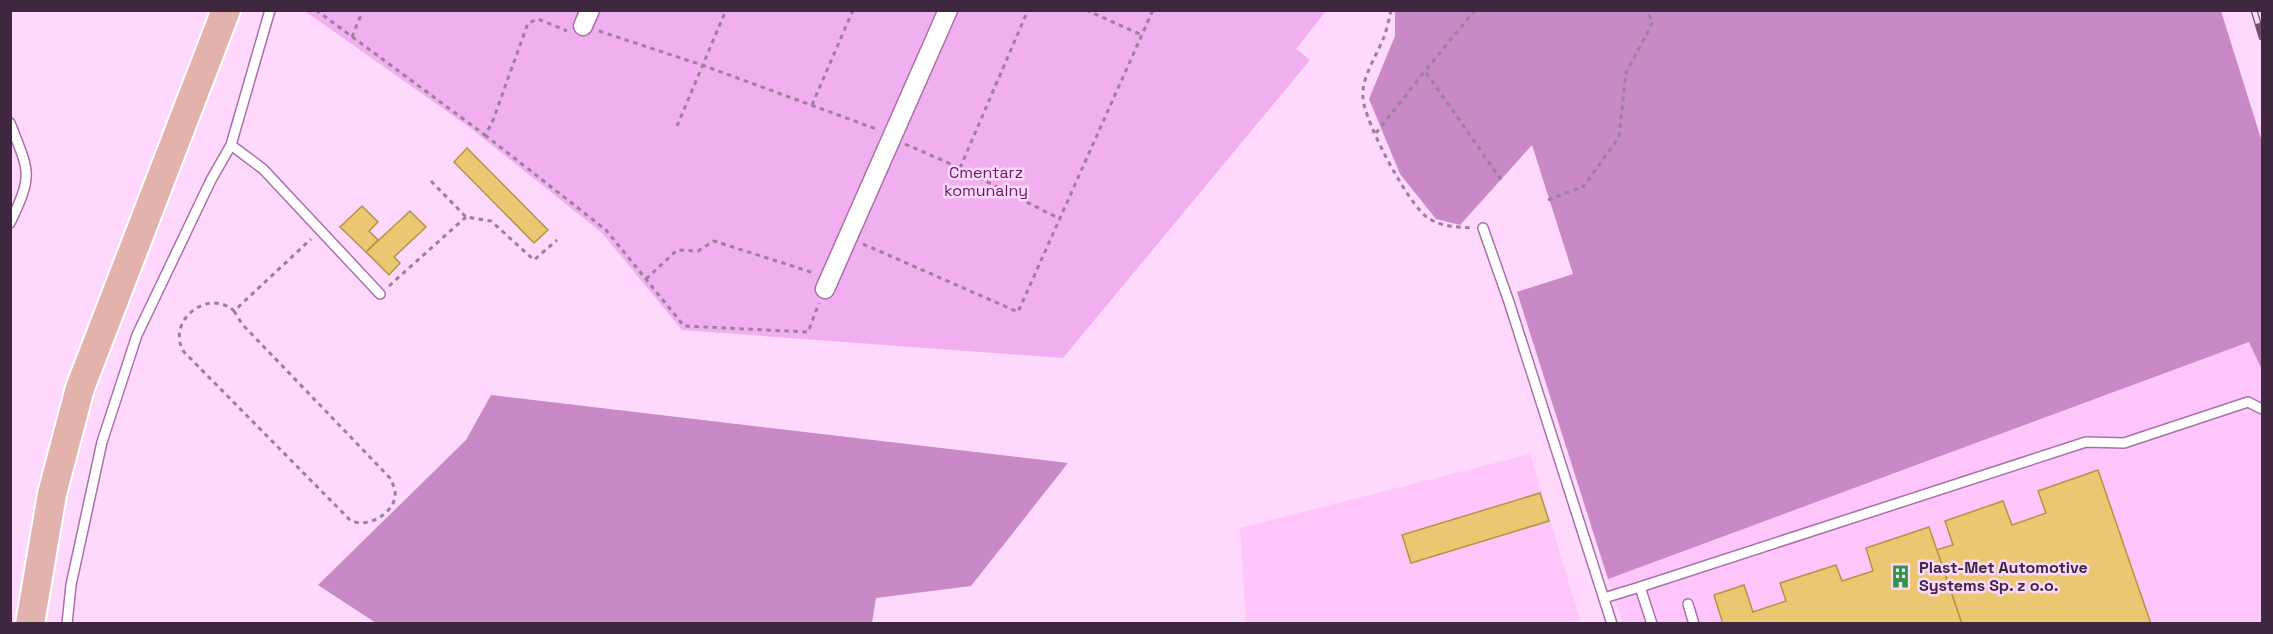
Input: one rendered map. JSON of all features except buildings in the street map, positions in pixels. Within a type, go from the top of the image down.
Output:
[{"type":"main road","points":[[30,624],[52,494],[80,388],[226,10]]},
{"type":"street","points":[[827,284],[948,10]]},
{"type":"lane","points":[[67,624],[71,585],[102,442],[137,335],[211,180],[231,145],[270,10]]},
{"type":"lane","points":[[10,123],[26,161],[28,178],[22,198],[10,223]]},
{"type":"lane","points":[[231,145],[263,170],[380,294]]},
{"type":"lane","points":[[1484,228],[1612,624]]},
{"type":"lane","points":[[1604,598],[2086,442],[2124,443],[2247,402],[2262,409]]},
{"type":"lane","points":[[1640,587],[1652,624]]},
{"type":"lane","points":[[1688,604],[1694,624]]},
{"type":"path","points":[[316,10],[485,135],[606,230],[684,326],[807,332],[827,284],[714,241],[698,252],[677,250],[646,279]]},
{"type":"path","points":[[352,37],[363,10]]},
{"type":"path","points":[[677,126],[726,10]]},
{"type":"path","points":[[812,105],[853,10]]},
{"type":"path","points":[[960,168],[1028,10]]},
{"type":"path","points":[[1086,10],[1142,36]]},
{"type":"path","points":[[848,237],[1018,312],[1153,10]]},
{"type":"path","points":[[1391,10],[1385,34],[1364,86],[1362,99],[1376,133],[1402,186],[1426,217],[1443,225],[1484,228]]},
{"type":"path","points":[[1376,133],[1475,10]]},
{"type":"path","points":[[1548,200],[1584,186],[1619,137],[1626,73],[1653,22],[1646,10]]},
{"type":"path","points":[[485,135],[492,123],[528,23],[538,19],[572,33],[576,24],[587,18],[702,64],[886,132],[892,138],[960,168],[1060,219]]},
{"type":"path","points":[[1425,72],[1502,181]]},
{"type":"path","points":[[431,181],[466,217],[491,221],[534,260],[557,240]]},
{"type":"path","points":[[380,294],[466,217]]},
{"type":"path","points":[[234,310],[319,231]]},
{"type":"path","points":[[216,302],[227,304],[234,310],[242,324],[391,479],[395,490],[391,507],[375,520],[365,524],[356,524],[350,520],[184,352],[178,342],[178,333],[182,323],[193,310],[216,302]]},
{"type":"shaded area","points":[[1395,11],[2221,11],[2262,142],[2262,370],[2249,342],[1608,579],[1517,292],[1573,274],[1532,145],[1460,225],[1436,219],[1400,174],[1369,99],[1395,36]]},
{"type":"shaded area","points":[[2249,342],[2262,370],[2262,623],[1623,623],[1608,579]]},
{"type":"shaded area","points":[[491,395],[1068,463],[971,586],[876,598],[872,623],[376,623],[318,585],[466,440]]},
{"type":"shaded area","points":[[1530,454],[1581,623],[1246,623],[1240,528]]},
{"type":"green space","name":"Cmentarz komunalny","points":[[305,11],[1326,11],[1296,49],[1310,60],[1063,358],[682,330],[602,233],[469,127]]},
{"type":"railway","points":[[2254,10],[2262,37]]},
{"type":"place","name":"Plast-Met Automotive Systems Sp. z o.o.","points":[[1901,576]]}]
